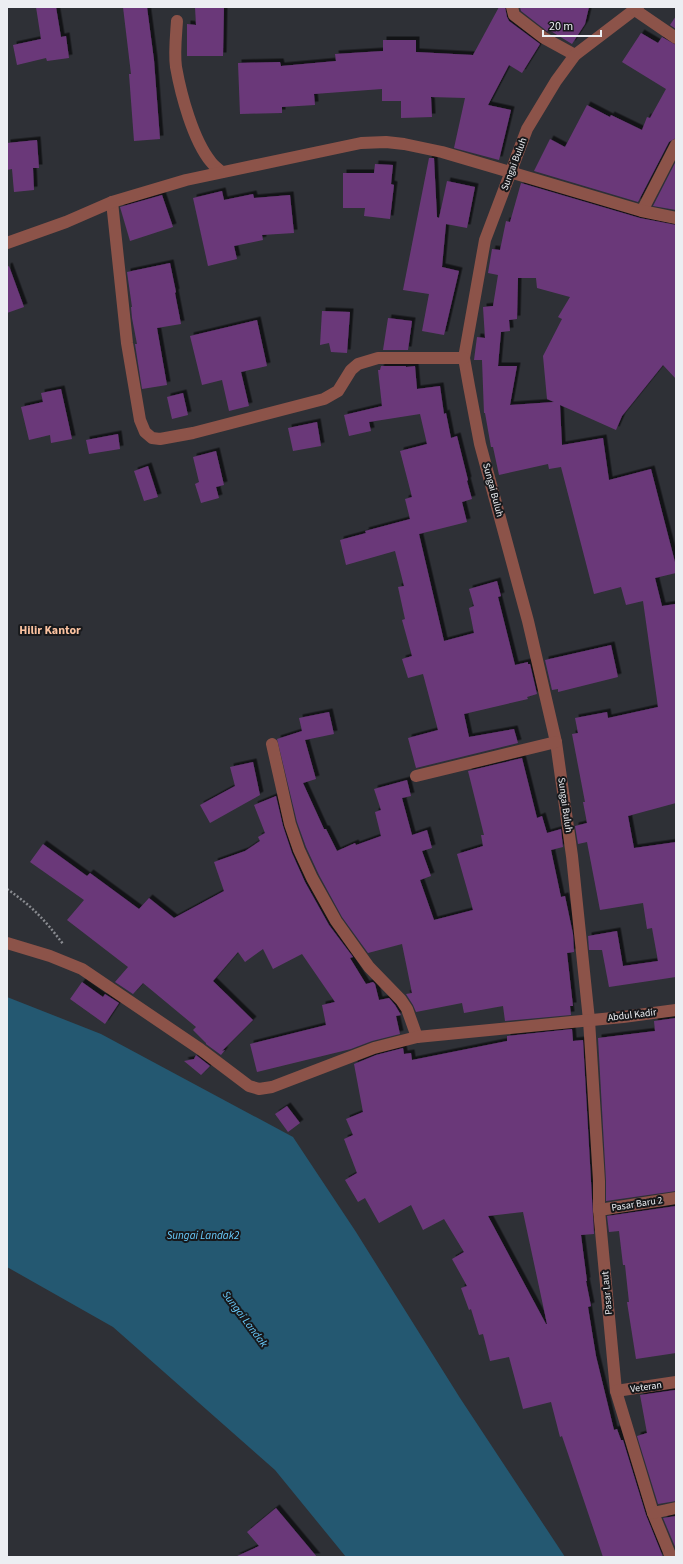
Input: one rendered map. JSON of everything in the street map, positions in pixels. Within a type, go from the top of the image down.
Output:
[{"type":"street","points":[[512,7],[514,15],[544,38],[575,55]]},
{"type":"street","points":[[636,8],[676,38]]},
{"type":"street","name":"Sungai Buluh","points":[[589,1020],[572,856],[556,742],[528,621],[480,444],[464,358],[486,240],[527,129],[556,81],[575,55],[636,8]]},
{"type":"street","points":[[177,21],[176,67],[186,106],[194,132],[203,150],[212,163],[222,172]]},
{"type":"street","points":[[7,243],[66,222],[112,202],[186,180],[362,143],[386,142],[442,152],[642,211],[676,218]]},
{"type":"street","points":[[642,211],[676,145]]},
{"type":"street","points":[[112,202],[127,343],[140,420],[145,432],[152,438],[160,439],[193,432],[324,399],[338,391],[351,370],[358,364],[366,361],[378,358],[464,358]]},
{"type":"street","points":[[416,776],[556,742]]},
{"type":"street","points":[[272,744],[290,824],[299,850],[312,878],[336,921],[365,961],[401,1000],[407,1009],[417,1037]]},
{"type":"street","name":"Abdul Kadir","points":[[7,943],[50,956],[82,969],[200,1049],[249,1086],[259,1089],[272,1087],[374,1048],[417,1037],[676,1010]]},
{"type":"street","name":"Pasar Laut","points":[[589,1020],[599,1181],[599,1210],[616,1391],[653,1513],[671,1557]]},
{"type":"street","name":"Pasar Baru 2","points":[[599,1210],[676,1198]]},
{"type":"street","name":"Veteran","points":[[616,1391],[676,1382]]},
{"type":"street","points":[[653,1513],[676,1508]]},
{"type":"path","points":[[7,889],[23,900],[46,921],[64,945]]},
{"type":"water","name":"Sungai Landak2","points":[[7,997],[101,1034],[293,1137],[356,1232],[460,1398],[565,1557],[346,1557],[275,1470],[113,1327],[7,1267]]},
{"type":"building","points":[[36,7],[56,7],[61,37],[66,36],[69,58],[47,61],[46,58],[17,65],[13,45],[41,39]]},
{"type":"building","points":[[123,7],[147,7],[154,60],[160,139],[134,141],[129,74],[131,74]]},
{"type":"building","points":[[195,7],[224,7],[223,56],[187,56],[187,24],[196,25]]},
{"type":"building","points":[[499,7],[505,7],[509,21],[540,44],[522,73],[509,65],[488,105],[511,110],[499,160],[454,148],[465,98],[431,97],[432,117],[401,118],[401,101],[382,101],[382,89],[314,94],[315,105],[282,107],[282,113],[240,114],[238,63],[280,62],[281,66],[336,61],[335,54],[383,51],[383,40],[416,40],[416,52],[473,55]]},
{"type":"building","points":[[520,7],[589,7],[585,24],[572,44],[549,30],[548,32],[521,11]]},
{"type":"building","points":[[676,16],[676,29],[670,25]]},
{"type":"building","points":[[641,33],[658,43],[662,37],[676,45],[676,138],[669,142],[638,202],[534,171],[550,139],[565,147],[587,105],[610,117],[611,115],[642,130],[647,117],[650,118],[666,89],[622,62]]},
{"type":"building","points":[[37,140],[39,168],[33,168],[34,190],[14,192],[12,169],[7,170],[7,143]]},
{"type":"building","points":[[429,158],[434,158],[437,217],[439,218],[447,181],[475,187],[467,228],[446,224],[442,267],[459,271],[444,335],[422,331],[429,294],[403,290]]},
{"type":"building","points":[[676,161],[676,210],[653,206]]},
{"type":"building","points":[[375,164],[393,165],[391,184],[394,185],[390,219],[364,216],[365,208],[343,208],[343,173],[374,173]]},
{"type":"building","points":[[521,183],[640,218],[676,225],[676,379],[663,365],[622,416],[616,430],[560,405],[562,445],[603,438],[609,480],[651,469],[676,566],[676,573],[655,578],[662,606],[675,604],[676,612],[676,803],[628,816],[634,848],[676,842],[676,977],[609,987],[602,950],[589,950],[588,936],[617,931],[623,966],[658,961],[652,928],[647,929],[643,903],[600,910],[587,842],[578,844],[575,826],[587,823],[583,802],[585,802],[572,734],[578,733],[575,718],[607,712],[608,718],[658,707],[643,601],[626,605],[621,587],[594,594],[561,467],[549,469],[548,464],[499,475],[484,413],[482,360],[474,360],[477,337],[485,338],[483,307],[493,306],[498,275],[488,273],[492,249],[500,250],[506,221],[510,222]],"holes":[[[518,278],[536,278],[537,288],[570,297],[558,317],[562,319],[543,356],[547,399],[554,402],[510,405],[517,366],[498,366],[501,332],[510,331],[509,320],[517,319]]]},
{"type":"building","points":[[222,191],[224,200],[253,194],[254,198],[290,195],[294,233],[262,235],[263,240],[234,246],[237,259],[208,266],[193,198]]},
{"type":"building","points":[[162,195],[173,227],[130,241],[120,207]]},
{"type":"building","points":[[170,263],[181,324],[157,328],[167,385],[142,389],[135,344],[137,344],[132,318],[127,272]]},
{"type":"building","points":[[9,266],[24,307],[7,313],[7,267]]},
{"type":"building","points":[[322,311],[350,312],[347,353],[331,352],[329,343],[320,345]]},
{"type":"building","points":[[388,318],[412,321],[408,350],[383,350]]},
{"type":"building","points":[[257,320],[267,366],[241,372],[249,406],[229,411],[222,380],[202,385],[190,336]]},
{"type":"building","points":[[381,366],[415,366],[417,389],[440,386],[444,414],[446,413],[451,438],[457,436],[468,480],[472,499],[462,502],[467,522],[419,534],[444,641],[474,633],[469,608],[474,606],[469,589],[497,581],[501,596],[498,597],[515,665],[528,662],[528,664],[530,664],[537,694],[527,697],[528,699],[464,714],[469,737],[514,729],[518,743],[416,768],[408,738],[438,730],[423,674],[408,678],[402,659],[412,656],[402,620],[405,619],[398,587],[404,586],[395,551],[346,565],[340,540],[366,533],[365,531],[410,519],[405,499],[412,497],[400,451],[427,444],[420,414],[369,422],[371,431],[349,436],[344,415],[382,406],[378,370],[380,370]]},
{"type":"building","points":[[61,389],[72,439],[51,443],[50,435],[29,440],[21,407],[43,402],[41,393]]},
{"type":"building","points":[[183,393],[188,415],[172,419],[167,397]]},
{"type":"building","points":[[317,422],[321,446],[293,451],[288,428]]},
{"type":"building","points":[[118,434],[120,449],[89,454],[86,440]]},
{"type":"building","points":[[216,451],[224,485],[216,487],[219,498],[201,503],[195,484],[199,482],[193,457]]},
{"type":"building","points":[[148,466],[158,497],[144,501],[134,471]]},
{"type":"building","points":[[611,645],[618,677],[558,692],[558,689],[552,690],[545,660]]},
{"type":"building","points":[[329,712],[334,734],[305,740],[316,779],[303,783],[324,829],[326,829],[337,851],[355,843],[356,845],[381,836],[375,812],[381,810],[374,789],[407,780],[411,796],[402,798],[412,835],[427,830],[432,848],[422,851],[431,876],[420,880],[434,920],[473,910],[457,854],[483,846],[481,835],[484,835],[468,771],[522,758],[537,818],[542,816],[547,833],[561,829],[563,847],[551,850],[561,897],[565,896],[573,934],[574,952],[567,953],[573,1006],[570,1006],[571,1015],[505,1021],[503,1006],[464,1013],[462,1003],[416,1012],[406,994],[412,993],[402,944],[368,953],[342,917],[319,875],[306,847],[297,822],[277,739],[302,731],[299,718]]},
{"type":"building","points":[[253,762],[260,795],[210,823],[200,805],[235,786],[230,767]]},
{"type":"building","points":[[276,796],[283,826],[292,853],[305,882],[329,925],[353,957],[350,958],[366,984],[373,982],[375,984],[379,1000],[389,998],[395,1005],[401,1015],[396,1016],[400,1034],[372,1041],[351,1049],[257,1072],[250,1044],[326,1025],[322,1005],[335,1002],[302,954],[273,969],[263,949],[245,962],[238,952],[213,981],[253,1020],[222,1051],[225,1050],[221,1055],[206,1044],[193,1030],[196,1027],[143,983],[133,994],[115,982],[128,967],[67,920],[84,900],[30,862],[43,844],[87,876],[90,873],[139,909],[149,898],[174,918],[224,891],[214,862],[245,851],[260,841],[258,837],[265,833],[254,805]]},
{"type":"building","points":[[82,982],[103,997],[105,994],[119,1003],[105,1024],[70,999]]},
{"type":"building","points":[[676,1018],[676,1191],[606,1201],[598,1038],[655,1031],[654,1021]]},
{"type":"building","points":[[572,1029],[573,1041],[583,1040],[594,1234],[581,1235],[586,1281],[591,1306],[588,1307],[596,1356],[614,1430],[617,1429],[621,1440],[623,1440],[646,1515],[663,1557],[603,1557],[562,1436],[560,1437],[551,1402],[523,1409],[509,1357],[490,1361],[483,1334],[479,1335],[471,1309],[469,1310],[461,1288],[467,1286],[452,1259],[464,1252],[444,1219],[423,1230],[411,1205],[379,1223],[365,1198],[358,1202],[345,1180],[357,1173],[344,1139],[353,1135],[346,1119],[363,1112],[354,1064],[376,1055],[403,1048],[404,1054],[411,1053],[412,1060],[507,1041],[507,1036]],"holes":[[[523,1212],[546,1324],[488,1216]]]},
{"type":"building","points":[[196,1055],[210,1066],[201,1075],[184,1061],[194,1059]]},
{"type":"building","points":[[287,1106],[300,1123],[288,1132],[275,1114]]},
{"type":"building","points":[[676,1206],[676,1353],[636,1359],[627,1302],[629,1302],[625,1265],[623,1265],[619,1231],[609,1232],[607,1216]]},
{"type":"building","points":[[675,1390],[676,1501],[658,1504],[637,1436],[647,1433],[640,1395]]},
{"type":"building","points":[[276,1508],[317,1557],[235,1557],[259,1546],[247,1532]]},
{"type":"building","points":[[676,1516],[676,1549],[663,1518]]},
{"type":"district","name":"Hilir Kantor","points":[[50,630]]},
{"type":"water label","name":"Sungai Landak","points":[[245,1319]]}]
